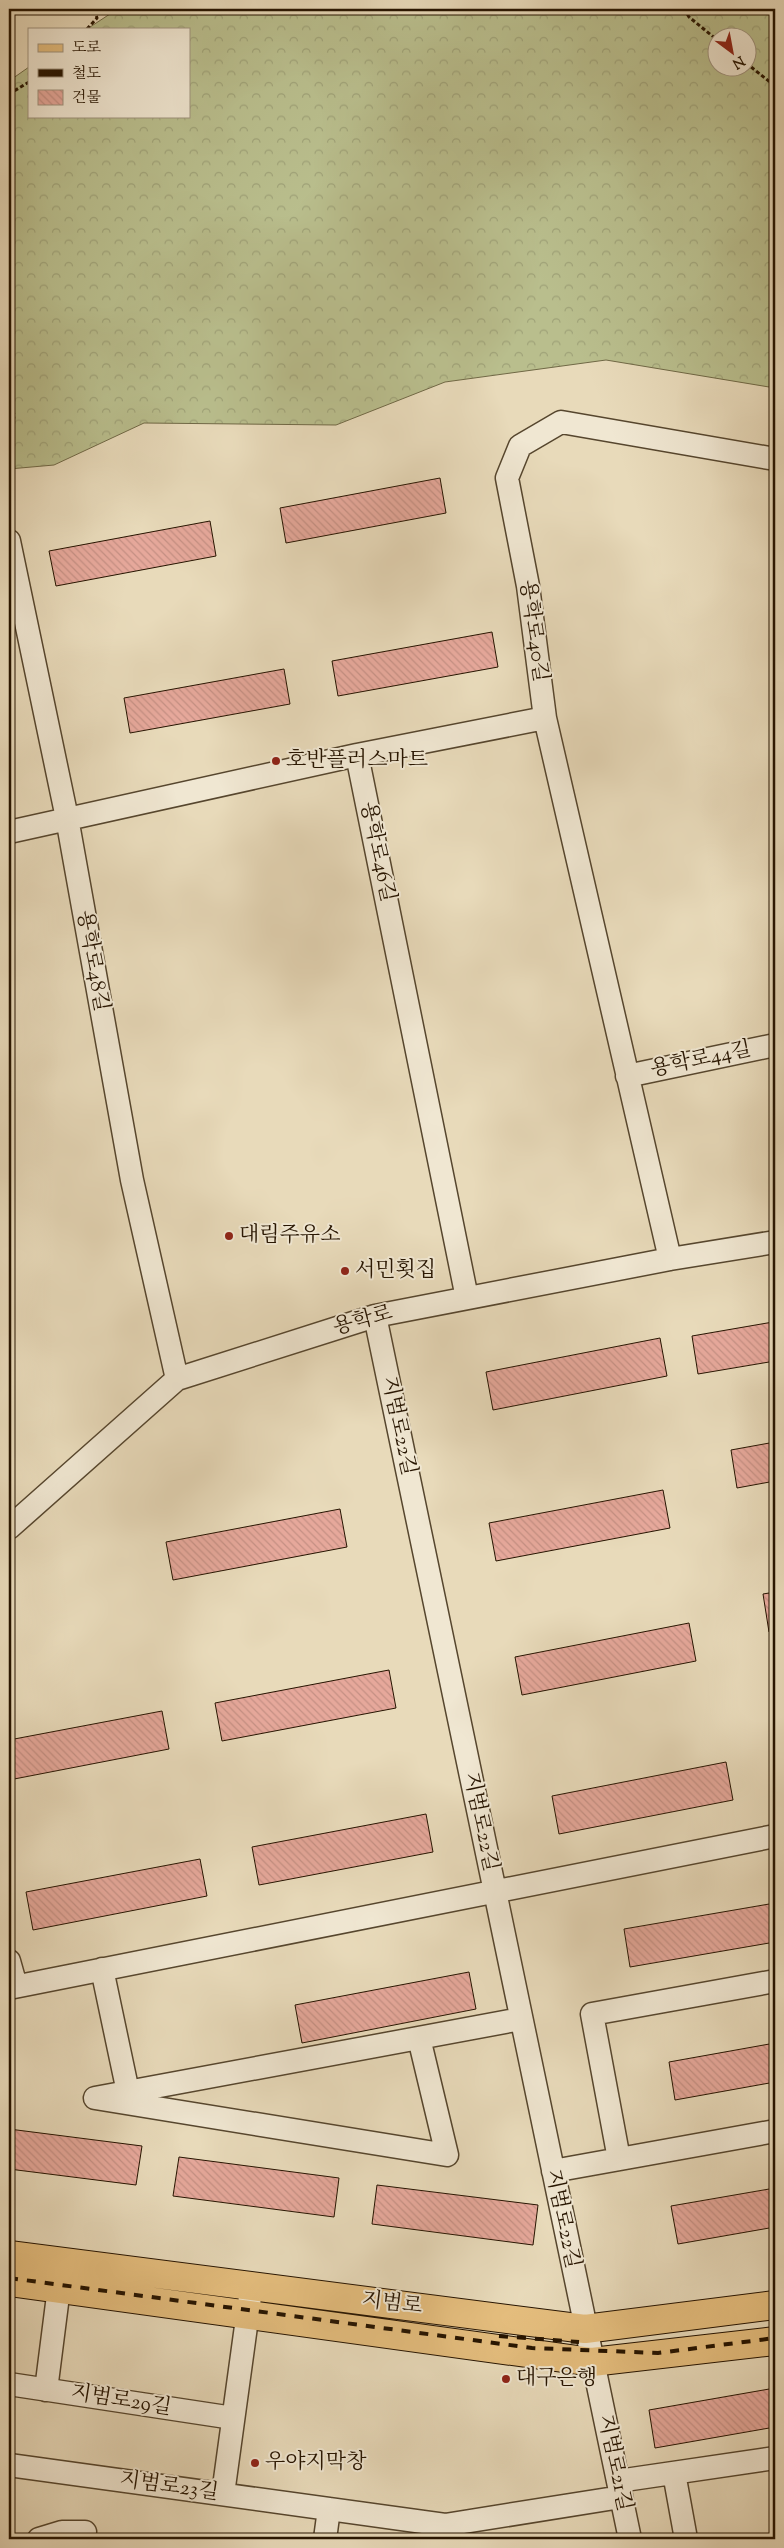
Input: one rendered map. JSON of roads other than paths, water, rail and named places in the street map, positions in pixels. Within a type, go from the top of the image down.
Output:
[{"type":"main road","name":"지범로","points":[[9,2255],[61,2275],[252,2286],[585,2329],[775,2305]]},
{"type":"main road","points":[[9,2282],[61,2275],[247,2316],[592,2362],[775,2341]]},
{"type":"street","name":"용학로40길","points":[[670,1259],[545,718],[528,586],[507,478],[520,446],[561,422],[775,459]]},
{"type":"street","name":"용학로48길","points":[[9,541],[67,818],[132,1180],[177,1380]]},
{"type":"street","points":[[9,832],[357,755],[545,718]]},
{"type":"street","name":"용학로46길","points":[[357,755],[467,1298]]},
{"type":"street","name":"용학로44길","points":[[627,1076],[775,1045]]},
{"type":"street","name":"용학로","points":[[9,1528],[177,1380],[375,1316],[670,1259],[775,1242]]},
{"type":"street","name":"지범로22길","points":[[375,1316],[585,2329]]},
{"type":"street","points":[[9,1960],[12,1987],[495,1893],[775,1836]]},
{"type":"street","points":[[102,1969],[128,2092]]},
{"type":"street","points":[[620,2159],[592,2014],[775,1981]]},
{"type":"street","points":[[419,2038],[447,2155],[95,2098],[521,2019]]},
{"type":"street","points":[[553,2172],[775,2131]]},
{"type":"street","points":[[46,2390],[61,2275]]},
{"type":"street","points":[[223,2494],[252,2286]]},
{"type":"street","name":"지범로21길","points":[[585,2329],[630,2539]]},
{"type":"street","name":"지범로29길","points":[[9,2384],[233,2418]]},
{"type":"street","name":"지범로23길","points":[[9,2465],[329,2509],[444,2532],[620,2489],[674,2473],[775,2458]]},
{"type":"street","points":[[674,2473],[686,2539]]},
{"type":"street","points":[[325,2539],[329,2509]]},
{"type":"street","points":[[39,2539],[62,2532],[85,2532]]},
{"type":"railway","points":[[9,2278],[532,2348],[658,2353],[775,2338]]},
{"type":"railway","points":[[499,2336],[579,2342]]},
{"type":"place","name":"호반플러스마트","points":[[276,761]]},
{"type":"place","name":"대림주유소","points":[[229,1236]]},
{"type":"place","name":"서민횟집","points":[[345,1271]]},
{"type":"place","name":"대구은행","points":[[506,2379]]},
{"type":"place","name":"우야지막창","points":[[255,2463]]}]
